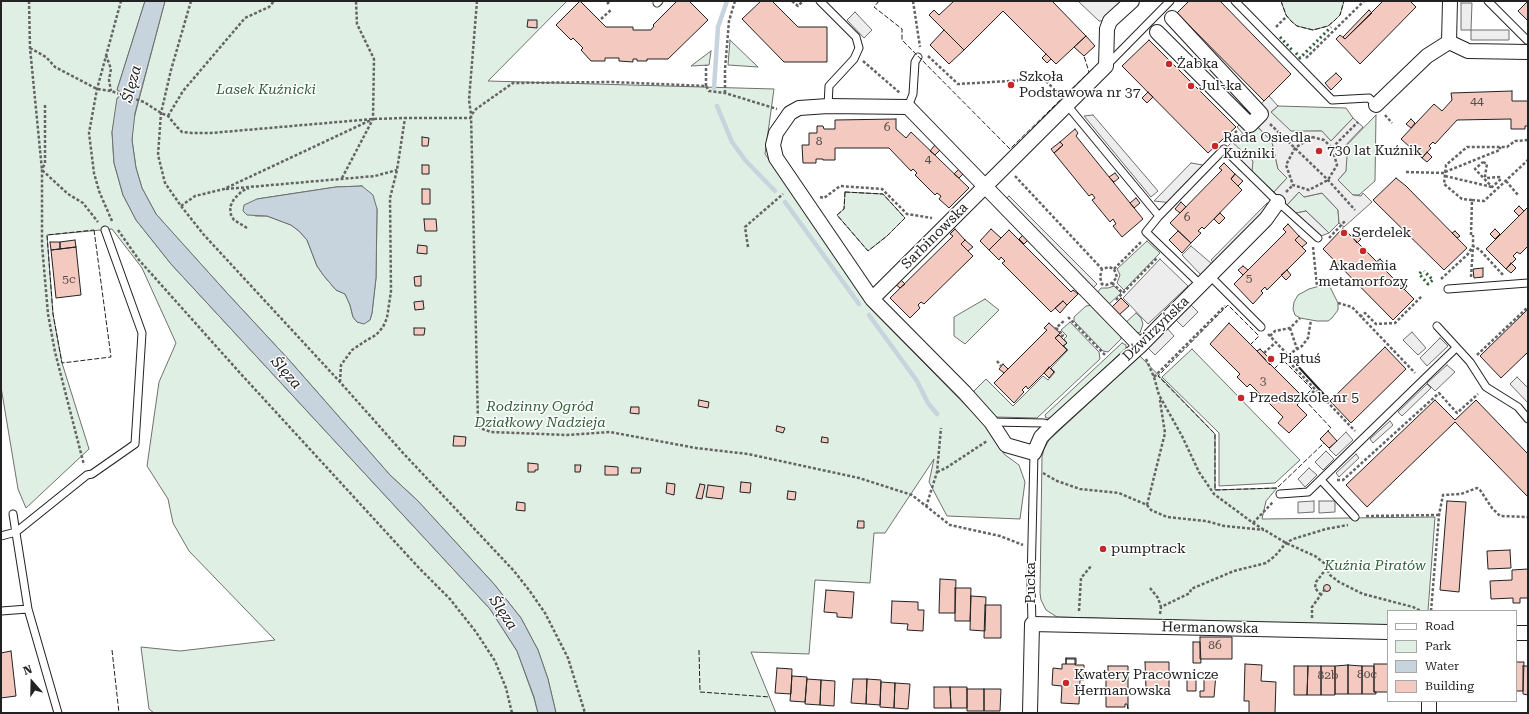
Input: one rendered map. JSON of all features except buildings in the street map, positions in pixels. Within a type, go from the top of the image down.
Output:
[{"type":"street","points":[[1106,66],[1107,29],[1110,21],[1132,1]]},
{"type":"street","points":[[1449,42],[1450,1]]},
{"type":"street","points":[[1175,22],[1261,114],[1250,125],[1161,35],[1175,22]]},
{"type":"street","points":[[1449,42],[1468,51],[1527,46]]},
{"type":"street","points":[[1376,105],[1427,56],[1449,42]]},
{"type":"street","name":"Sarbinowska","points":[[872,299],[1005,166],[1065,101],[1106,66]]},
{"type":"street","points":[[1034,454],[1006,445],[994,428],[965,394],[872,299],[776,158],[773,145],[776,133],[790,113],[799,108],[909,104],[985,186],[1140,346]]},
{"type":"street","name":"Dźwirzyńska","points":[[1034,454],[1041,437],[1140,346],[1266,219],[1278,202]]},
{"type":"street","name":"Hermanowska","points":[[1032,624],[1387,632]]},
{"type":"street","name":"Pucka","points":[[1030,713],[1032,624]]},
{"type":"street","points":[[1517,633],[1528,633]]},
{"type":"street","points":[[1429,702],[1429,713]]},
{"type":"lane","points":[[820,1],[856,37],[859,48],[857,55],[829,86],[828,106]]},
{"type":"lane","points":[[1106,66],[1170,1]]},
{"type":"lane","points":[[1235,1],[1332,100],[1369,98],[1376,105]]},
{"type":"lane","points":[[1488,1],[1494,6],[1527,46]]},
{"type":"lane","points":[[1494,6],[1500,1]]},
{"type":"lane","points":[[909,104],[913,94],[915,62],[918,57]]},
{"type":"lane","points":[[1065,101],[1159,216]]},
{"type":"lane","points":[[1261,327],[1206,280],[1165,250],[1146,232],[1159,216],[1224,150],[1318,238]]},
{"type":"lane","points":[[1,536],[16,532],[87,475],[92,474],[135,444],[142,333],[105,230]]},
{"type":"lane","points":[[1448,289],[1528,283]]},
{"type":"lane","points":[[1437,326],[1470,362],[1486,387],[1518,407],[1528,419]]},
{"type":"lane","points":[[1280,494],[1308,492],[1323,483],[1362,439],[1456,348]]},
{"type":"lane","points":[[994,428],[1044,423],[1052,426]]},
{"type":"lane","name":"Pucka","points":[[1032,624],[1031,546],[1034,454]]},
{"type":"lane","points":[[1323,483],[1358,518]]},
{"type":"lane","points":[[14,514],[28,609],[58,713]]},
{"type":"lane","points":[[1,611],[28,609]]},
{"type":"path","points":[[29,1],[30,48],[42,170],[42,245],[48,314],[55,352],[87,475]]},
{"type":"path","points":[[113,222],[107,211],[94,173],[90,133],[97,89],[120,1]]},
{"type":"path","points":[[192,1],[171,70],[161,113],[158,155],[165,183],[204,235],[340,382],[404,454],[514,571],[545,613],[568,658],[585,713]]},
{"type":"path","points":[[168,116],[183,91],[245,18],[269,7],[274,1]]},
{"type":"path","points":[[342,178],[373,119],[374,59],[357,24],[356,1]]},
{"type":"path","points":[[477,1],[469,100],[471,116],[478,422],[480,428],[491,432],[567,435],[610,432],[673,445],[748,454],[859,478],[912,495],[950,526],[1000,536],[1020,544],[1031,546]]},
{"type":"path","points":[[607,4],[610,1]]},
{"type":"path","points":[[725,92],[729,21],[735,1]]},
{"type":"path","points":[[792,1],[798,6],[803,1]]},
{"type":"path","points":[[914,1],[918,46],[958,84],[1044,79],[1065,101]]},
{"type":"path","points":[[1299,66],[1364,1]]},
{"type":"path","points":[[601,19],[612,9]]},
{"type":"path","points":[[1268,34],[1287,16]]},
{"type":"path","points":[[1318,46],[1322,50]]},
{"type":"path","points":[[30,48],[46,57],[55,67],[97,89],[111,91],[141,101],[168,116],[182,132],[211,133],[373,119],[471,116]]},
{"type":"path","points":[[918,57],[924,52]]},
{"type":"path","points":[[106,55],[111,69],[108,80],[111,91]]},
{"type":"path","points":[[857,55],[909,104]]},
{"type":"path","points":[[706,65],[706,86],[709,91],[725,92],[790,113]]},
{"type":"path","points":[[471,116],[476,109],[513,83],[612,82],[706,86]]},
{"type":"path","points":[[42,170],[45,163],[45,105]]},
{"type":"path","points":[[1261,114],[1328,180],[1355,210]]},
{"type":"path","points":[[340,382],[341,365],[352,350],[376,335],[383,327],[387,318],[391,291],[390,198],[397,170],[405,118]]},
{"type":"path","points":[[224,189],[373,119]]},
{"type":"path","points":[[1332,148],[1358,122]]},
{"type":"path","points":[[1222,144],[1239,129],[1250,125]]},
{"type":"path","points":[[1312,138],[1324,140],[1332,148],[1337,165],[1328,180],[1309,190],[1293,185],[1286,165],[1296,148],[1312,138]]},
{"type":"path","points":[[1528,140],[1515,141],[1507,147],[1467,147],[1446,165],[1444,184],[1462,199],[1484,201],[1528,160]]},
{"type":"path","points":[[1445,174],[1492,154],[1500,150],[1500,147]]},
{"type":"path","points":[[1483,162],[1487,164],[1486,178],[1499,177],[1500,179],[1492,187],[1475,169],[1483,162]]},
{"type":"path","points":[[1005,166],[1102,269]]},
{"type":"path","points":[[42,170],[68,194],[83,203],[105,230]]},
{"type":"path","points":[[181,206],[195,196],[224,189],[375,176],[397,170]]},
{"type":"path","points":[[1406,172],[1445,174],[1492,187]]},
{"type":"path","points":[[1506,181],[1518,195]]},
{"type":"path","points":[[748,247],[745,228],[795,185]]},
{"type":"path","points":[[804,199],[809,196],[824,198],[840,186],[882,189],[907,214],[942,220],[946,224]]},
{"type":"path","points":[[247,228],[234,220],[231,215],[230,207],[234,199],[242,191],[252,187]]},
{"type":"path","points":[[1471,287],[1473,246],[1472,200]]},
{"type":"path","points":[[1318,238],[1328,238],[1346,220]]},
{"type":"path","points":[[116,228],[139,260],[418,568],[450,599],[476,632],[495,661],[506,688],[512,713]]},
{"type":"path","points":[[1114,269],[1149,235]]},
{"type":"path","points":[[1440,280],[1468,254],[1473,246]]},
{"type":"path","points":[[1473,246],[1480,250],[1505,277],[1506,285]]},
{"type":"path","points":[[1105,311],[1165,250]]},
{"type":"path","points":[[1314,253],[1317,286]]},
{"type":"path","points":[[1102,269],[1108,267],[1114,269]]},
{"type":"path","points":[[1102,269],[1100,277],[1102,284]]},
{"type":"path","points":[[1102,284],[1106,285],[1112,283],[1117,277],[1114,269]]},
{"type":"path","points":[[1112,283],[1123,293]]},
{"type":"path","points":[[1091,296],[1102,284]]},
{"type":"path","points":[[1360,317],[1365,313],[1376,324],[1395,323],[1422,296]]},
{"type":"path","points":[[1154,377],[1228,302]]},
{"type":"path","points":[[1338,303],[1352,307],[1408,366]]},
{"type":"path","points":[[1470,362],[1528,307]]},
{"type":"path","points":[[1068,317],[1106,356]]},
{"type":"path","points":[[1270,336],[1275,331],[1290,328],[1300,318]]},
{"type":"path","points":[[1061,337],[1063,335],[1056,328],[1065,320]]},
{"type":"path","points":[[1288,355],[1297,349],[1308,338],[1311,320]]},
{"type":"path","points":[[1261,327],[1288,355],[1292,365],[1362,439]]},
{"type":"path","points":[[1290,328],[1297,349]]},
{"type":"path","points":[[1264,354],[1276,342]]},
{"type":"path","points":[[1140,346],[1154,377],[1162,400],[1182,436],[1199,472],[1214,494],[1253,523],[1286,543],[1315,556],[1324,563],[1330,575],[1339,582],[1363,594],[1413,607],[1419,610]]},
{"type":"path","points":[[997,361],[1001,366]]},
{"type":"path","points":[[1323,483],[1332,480],[1343,480],[1438,394],[1457,413],[1486,387]]},
{"type":"path","points":[[1305,400],[1315,390]]},
{"type":"path","points":[[1147,505],[1165,433],[1160,402],[1162,400]]},
{"type":"path","points":[[926,507],[937,472],[941,428]]},
{"type":"path","points":[[937,472],[946,468],[994,428]]},
{"type":"path","points":[[1033,472],[1041,472],[1057,482],[1080,490],[1118,493],[1147,505],[1151,510],[1167,517],[1206,521],[1224,526],[1265,530]]},
{"type":"path","points":[[1431,610],[1443,495],[1461,494],[1477,488],[1500,516],[1528,517]]},
{"type":"path","points":[[1253,523],[1280,494]]},
{"type":"path","points":[[1358,518],[1367,516],[1440,515]]},
{"type":"path","points":[[1358,518],[1367,516]]},
{"type":"path","points":[[1161,607],[1190,593],[1191,589],[1218,577],[1234,571],[1266,563],[1275,556],[1286,543],[1303,535],[1351,524]]},
{"type":"path","points":[[1079,625],[1079,584],[1081,578],[1092,565]]},
{"type":"path","points":[[1321,595],[1315,588],[1316,582],[1326,569]]},
{"type":"path","points":[[1150,588],[1158,598],[1161,607],[1160,627]]},
{"type":"path","points":[[1312,630],[1312,607],[1325,590]]},
{"type":"green space","points":[[1,1],[145,1],[117,90],[121,92],[112,132],[114,163],[123,195],[136,220],[171,264],[490,609],[517,651],[538,713],[154,713],[149,709],[141,647],[180,651],[275,640],[189,551],[173,523],[168,499],[147,466],[159,382],[176,343],[142,268],[112,229],[47,235],[53,314],[62,363],[89,449],[26,508],[18,489],[1,387]]},
{"type":"green space","points":[[165,1],[567,1],[488,81],[774,89],[765,154],[870,308],[990,430],[1004,454],[1019,465],[1025,482],[1020,519],[947,516],[929,482],[934,459],[885,533],[874,533],[870,583],[815,580],[809,654],[751,652],[776,713],[556,713],[548,679],[538,650],[521,618],[494,584],[418,501],[390,475],[290,361],[156,214],[142,188],[136,168],[132,140],[133,122]],"holes":[[[362,186],[377,209],[376,278],[372,313],[370,320],[364,323],[357,322],[353,317],[345,294],[336,290],[324,276],[317,266],[307,240],[299,231],[291,225],[267,216],[255,216],[257,199],[336,187]]]},
{"type":"green space","points":[[1281,1],[1344,1],[1340,15],[1334,21],[1328,26],[1313,30],[1297,26],[1291,21],[1286,15]]},
{"type":"green space","points":[[730,40],[758,67],[728,65]]},
{"type":"green space","points":[[711,51],[709,65],[691,66]]},
{"type":"green space","points":[[1278,106],[1346,108],[1353,118],[1331,141],[1321,131],[1291,132],[1271,112]]},
{"type":"green space","points":[[1376,115],[1375,181],[1359,195],[1353,195],[1338,180],[1346,171],[1341,151]]},
{"type":"green space","points":[[1257,126],[1272,142],[1278,169],[1287,178],[1274,192],[1252,172],[1232,142],[1243,133],[1245,136]]},
{"type":"green space","points":[[845,192],[883,194],[905,218],[887,236],[868,251],[837,215],[844,209]]},
{"type":"green space","points":[[1299,192],[1304,197],[1322,193],[1338,210],[1339,223],[1329,233],[1306,211],[1296,213],[1287,205]]},
{"type":"green space","points":[[1147,241],[1160,253],[1124,290],[1117,283],[1120,275],[1117,269]]},
{"type":"green space","points":[[1323,285],[1330,287],[1338,303],[1338,310],[1332,318],[1328,321],[1317,321],[1300,318],[1295,315],[1293,309],[1294,302],[1298,295],[1309,289]]},
{"type":"green space","points":[[1114,286],[1121,293],[1108,305],[1097,293],[1101,288]]},
{"type":"green space","points":[[985,299],[999,310],[965,344],[954,336],[954,317]]},
{"type":"green space","points":[[1093,305],[1121,334],[1121,339],[1108,352],[1103,351],[1074,321],[1074,317],[1086,306]]},
{"type":"green space","points":[[1136,313],[1141,318],[1143,324],[1140,333],[1131,331],[1124,324]]},
{"type":"green space","points":[[1070,322],[1099,352],[1100,359],[1037,418],[995,417],[975,397],[974,391],[986,379],[1013,406],[1043,376],[1048,380],[1055,372],[1051,368],[1068,350],[1064,346],[1067,343],[1064,339],[1067,336],[1061,330]]},
{"type":"green space","points":[[1122,343],[1126,345],[1126,348],[1051,418],[1046,418],[1045,415]]},
{"type":"green space","points":[[1192,349],[1300,460],[1275,483],[1219,486],[1219,433],[1162,377]]},
{"type":"green space","name":"Kuźnia Piratów","points":[[1140,356],[1215,434],[1215,490],[1277,488],[1266,501],[1262,519],[1435,517],[1428,610],[1387,610],[1387,626],[1057,617],[1046,610],[1041,600],[1040,593],[1042,457],[1049,440]]},
{"type":"shaded area","points":[[1078,1],[1124,1],[1104,21],[1099,21]]},
{"type":"shaded area","points":[[1461,3],[1472,3],[1471,30],[1461,30]]},
{"type":"shaded area","points":[[855,12],[872,30],[864,38],[847,20]]},
{"type":"shaded area","points":[[1471,30],[1509,30],[1509,40],[1471,40]]},
{"type":"shaded area","points":[[1269,96],[1278,106],[1271,112],[1291,131],[1322,131],[1331,141],[1353,118],[1363,127],[1341,150],[1347,156],[1346,171],[1338,180],[1353,195],[1361,196],[1363,193],[1372,202],[1344,227],[1339,223],[1338,210],[1322,193],[1304,197],[1299,192],[1287,205],[1274,192],[1287,178],[1278,169],[1272,142],[1257,126],[1247,136],[1245,136],[1237,127]]},
{"type":"shaded area","points":[[1093,115],[1158,191],[1151,197],[1084,116]]},
{"type":"shaded area","points":[[1232,142],[1253,161],[1252,172],[1227,147]]},
{"type":"shaded area","points":[[1191,163],[1209,166],[1172,203],[1154,201]]},
{"type":"shaded area","points":[[1009,196],[1097,284],[1091,290],[1003,202]]},
{"type":"shaded area","points":[[1267,203],[1266,219],[1218,267],[1211,260]]},
{"type":"shaded area","points":[[1306,211],[1329,233],[1321,236],[1296,213]]},
{"type":"shaded area","points":[[1191,246],[1212,264],[1201,275],[1182,255]]},
{"type":"shaded area","points":[[1160,259],[1188,286],[1148,324],[1123,298]]},
{"type":"shaded area","points":[[1191,305],[1198,312],[1183,327],[1176,320]]},
{"type":"shaded area","points":[[1167,328],[1174,336],[1155,355],[1147,347]]},
{"type":"shaded area","points":[[1412,332],[1426,348],[1418,355],[1403,340]]},
{"type":"shaded area","points":[[1440,338],[1448,346],[1427,366],[1420,358]]},
{"type":"shaded area","points":[[1447,365],[1455,372],[1435,391],[1427,383]]},
{"type":"shaded area","points":[[1517,377],[1528,388],[1528,403],[1510,384]]},
{"type":"shaded area","points":[[1427,384],[1431,388],[1402,416],[1398,412]]},
{"type":"shaded area","points":[[1390,421],[1393,425],[1373,443],[1370,439]]},
{"type":"shaded area","points":[[1346,432],[1353,440],[1336,456],[1329,449]]},
{"type":"shaded area","points":[[1326,451],[1334,459],[1323,470],[1315,462]]},
{"type":"shaded area","points":[[1356,454],[1359,458],[1339,477],[1336,473]]},
{"type":"shaded area","points":[[1309,468],[1317,475],[1305,487],[1298,479]]},
{"type":"shaded area","points":[[1314,501],[1314,512],[1298,513],[1298,502]]},
{"type":"shaded area","points":[[1319,501],[1335,501],[1335,512],[1319,513]]},
{"type":"water","name":"Ślęza","points":[[145,1],[165,1],[135,113],[132,140],[136,168],[142,188],[156,214],[290,361],[390,475],[418,501],[494,584],[521,618],[538,650],[548,679],[556,713],[538,713],[534,697],[517,651],[490,609],[171,264],[136,220],[123,195],[114,163],[112,132],[117,98],[121,92],[117,90]]},
{"type":"water","points":[[362,186],[373,195],[377,209],[376,278],[372,313],[370,320],[364,324],[357,322],[353,317],[345,294],[336,290],[317,266],[307,240],[299,231],[291,225],[267,216],[247,215],[243,211],[244,205],[257,199],[336,187]]},
{"type":"waterway","points":[[714,88],[718,27],[727,1]]},
{"type":"waterway","points":[[717,106],[732,142],[745,160],[775,191]]},
{"type":"waterway","points":[[785,202],[859,304]]},
{"type":"waterway","points":[[869,315],[917,381],[928,403],[937,414]]},
{"type":"hedge","points":[[1320,38],[1331,27]]},
{"type":"hedge","points":[[1280,37],[1293,51]]},
{"type":"hedge","points":[[1296,53],[1300,58],[1318,40]]},
{"type":"hedge","points":[[1421,272],[1419,274],[1428,284],[1433,280],[1424,271]]},
{"type":"fence","points":[[879,1],[874,7],[902,29],[902,40],[1010,149],[1089,72],[1084,56]]},
{"type":"fence","points":[[1281,1],[1286,15],[1291,21],[1297,26],[1313,30],[1328,26],[1334,21],[1340,15],[1344,1]]},
{"type":"fence","points":[[845,192],[883,194],[905,218],[887,236],[868,251],[837,215],[844,209],[845,192]]},
{"type":"fence","points":[[94,230],[111,357],[62,363],[53,314],[47,235],[94,230]]},
{"type":"fence","points":[[1250,345],[1259,336],[1228,305],[1158,376],[1215,434],[1215,490],[1277,488],[1324,443]]},
{"type":"fence","points":[[1274,369],[1283,360],[1312,389],[1303,398]]},
{"type":"fence","points":[[1304,399],[1331,428],[1328,431]]},
{"type":"fence","points":[[112,650],[119,713]]},
{"type":"fence","points":[[699,650],[700,692],[770,697]]},
{"type":"wall","points":[[1295,363],[1330,401]]},
{"type":"place","name":"Żabka","points":[[1169,64]]},
{"type":"place","name":"Szkoła Podstawowa nr 37","points":[[1011,85]]},
{"type":"place","name":"Jul-ka","points":[[1191,86]]},
{"type":"place","name":"Rada Osiedla Kuźniki","points":[[1215,146]]},
{"type":"place","name":"730 lat Kuźnik","points":[[1319,151]]},
{"type":"place","name":"Serdelek","points":[[1344,233]]},
{"type":"place","name":"Akademia metamorfozy","points":[[1363,251]]},
{"type":"place","name":"Piątuś","points":[[1271,359]]},
{"type":"place","name":"Przedszkole nr 5","points":[[1241,398]]},
{"type":"place","name":"pumptrack","points":[[1103,549]]},
{"type":"place","name":"Kwatery Pracownicze Hermanowska","points":[[1066,683]]},
{"type":"park label","name":"Lasek Kuźnicki","points":[[266,90]]},
{"type":"park label","name":"Rodzinny Ogród Działkowy Nadzieja","points":[[540,416]]}]
